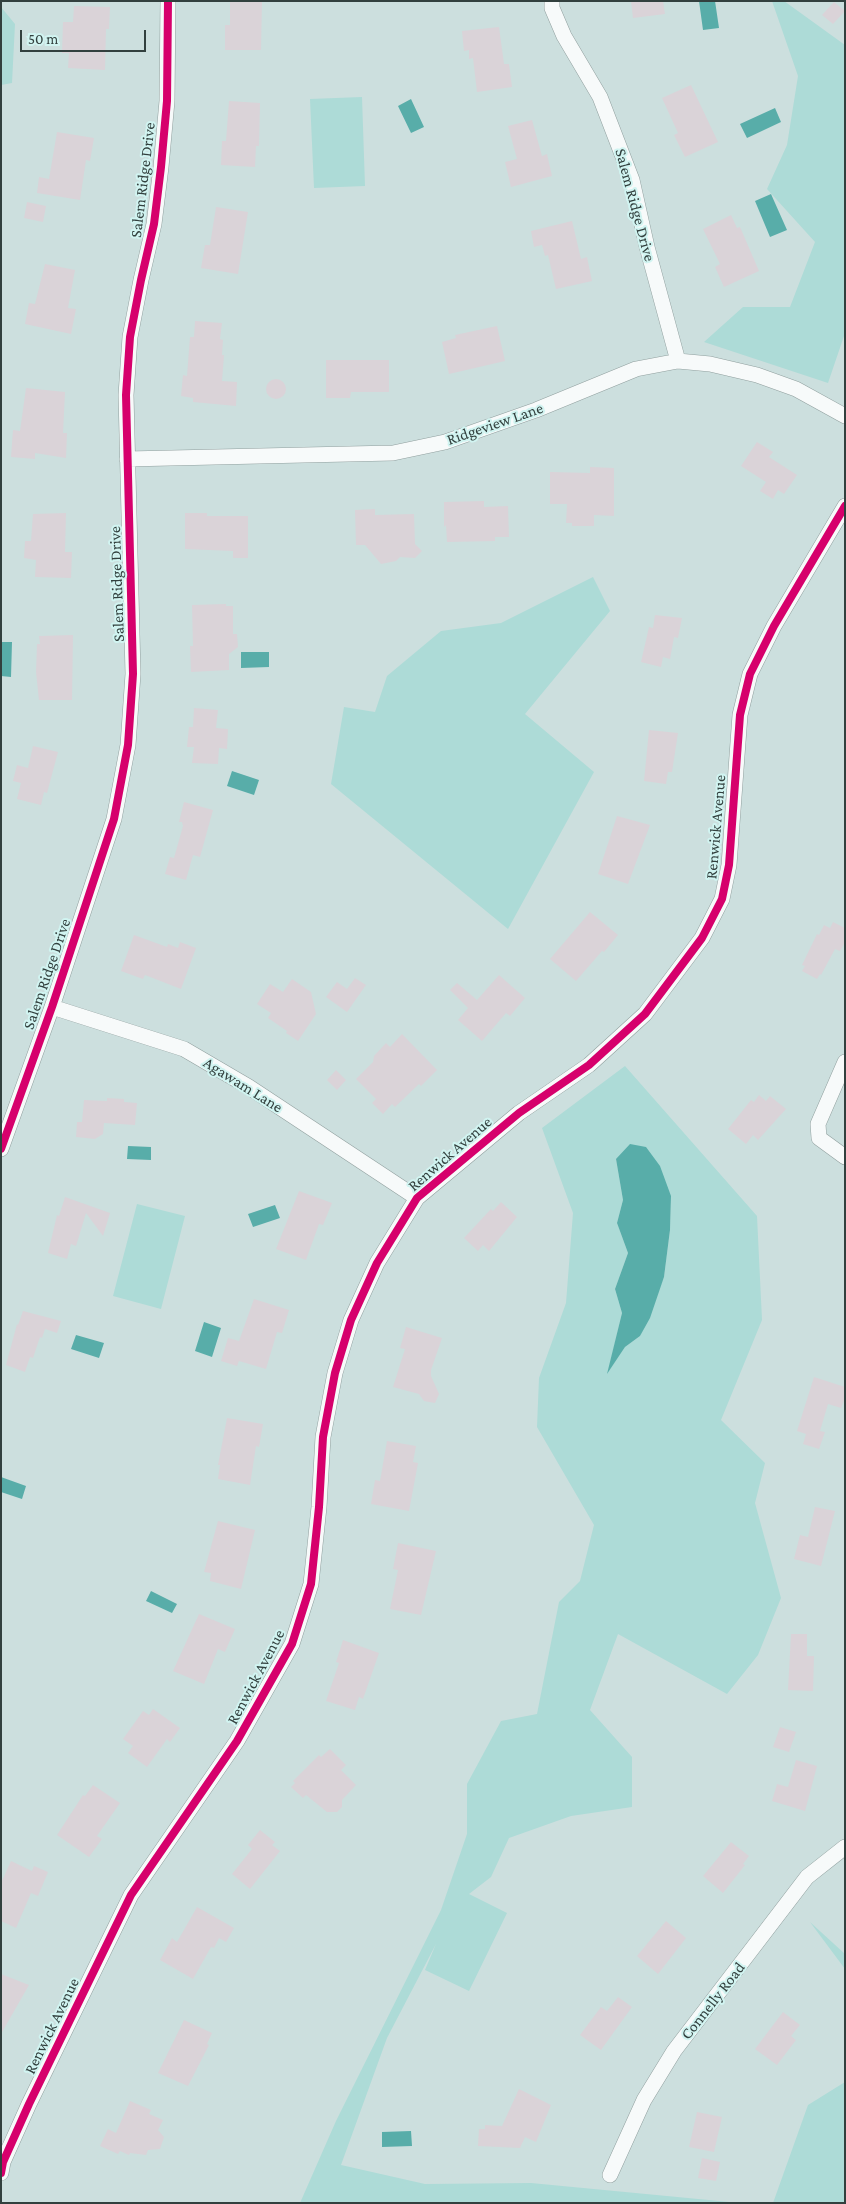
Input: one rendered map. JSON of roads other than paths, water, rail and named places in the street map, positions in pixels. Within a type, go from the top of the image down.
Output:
[{"type":"street","name":"Salem Ridge Drive","points":[[1,1149],[52,1007],[114,819],[128,745],[133,674],[126,395],[130,337],[140,280],[154,224],[161,167],[167,101],[168,1]]},
{"type":"street","name":"Salem Ridge Drive","points":[[552,1],[552,8],[564,36],[600,97],[628,170],[678,360]]},
{"type":"street","name":"Ridgeview Lane","points":[[127,459],[393,453],[445,442],[536,410],[636,369],[678,360],[710,364],[757,375],[796,389],[845,416]]},
{"type":"street","name":"Renwick Avenue","points":[[1,2172],[29,2104],[131,1895],[237,1741],[292,1644],[311,1584],[320,1507],[323,1437],[335,1373],[351,1320],[376,1263],[417,1198],[519,1113],[589,1065],[645,1014],[702,938],[722,899],[729,865],[740,715],[750,674],[774,626],[845,506]]},
{"type":"street","name":"Agawam Lane","points":[[52,1007],[184,1049],[249,1087],[417,1198]]},
{"type":"street","points":[[845,1062],[818,1124],[820,1138],[845,1157]]},
{"type":"street","name":"Connelly Road","points":[[610,2175],[644,2100],[674,2051],[807,1878],[845,1846]]},
{"type":"water","points":[[699,1],[715,1],[719,28],[703,30]]},
{"type":"water","points":[[411,99],[424,127],[411,133],[398,106]]},
{"type":"water","points":[[775,108],[781,122],[747,138],[740,124]]},
{"type":"water","points":[[771,194],[787,230],[770,237],[755,201]]},
{"type":"water","points":[[1,642],[12,642],[11,677],[1,676]]},
{"type":"water","points":[[241,652],[269,652],[269,667],[241,668]]},
{"type":"water","points":[[232,771],[259,780],[254,795],[227,786]]},
{"type":"water","points":[[630,1144],[646,1147],[660,1166],[671,1196],[670,1230],[664,1277],[650,1318],[640,1336],[625,1347],[607,1374],[622,1313],[615,1289],[628,1253],[617,1223],[623,1200],[616,1159]]},
{"type":"water","points":[[128,1146],[151,1147],[151,1160],[127,1159]]},
{"type":"water","points":[[275,1205],[280,1218],[253,1227],[248,1214]]},
{"type":"water","points":[[204,1322],[221,1328],[212,1357],[195,1351]]},
{"type":"water","points":[[76,1335],[104,1343],[99,1358],[71,1349]]},
{"type":"water","points":[[1,1477],[26,1486],[22,1499],[1,1492]]},
{"type":"water","points":[[151,1591],[177,1604],[172,1613],[146,1601]]},
{"type":"water","points":[[411,2131],[412,2146],[382,2147],[382,2132]]}]
